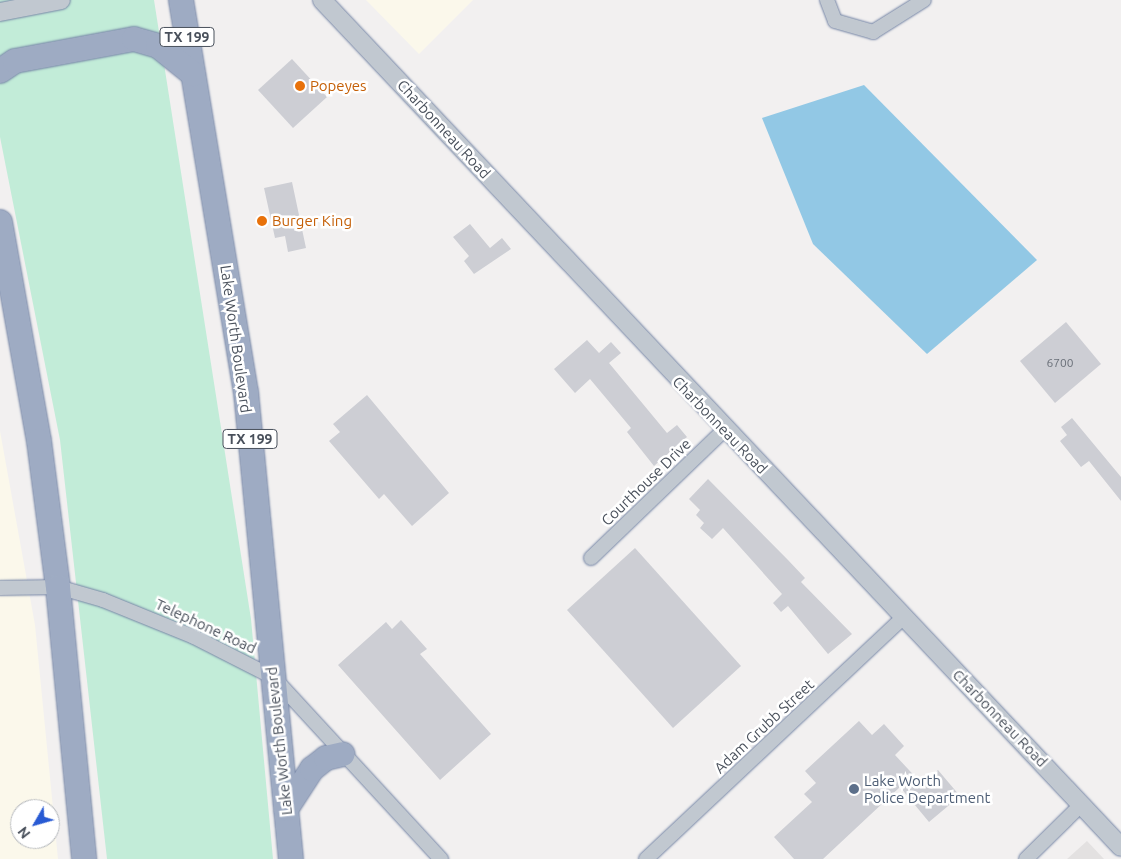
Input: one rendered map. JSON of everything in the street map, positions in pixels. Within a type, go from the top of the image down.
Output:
[{"type":"highway","name":"Lake Worth Boulevard","points":[[181,0],[246,392],[291,859]]},
{"type":"highway","points":[[0,71],[15,61],[134,39],[158,46],[193,74]]},
{"type":"highway","points":[[0,222],[38,442],[58,587],[84,859]]},
{"type":"highway","points":[[286,809],[312,769],[326,758],[342,754]]},
{"type":"street","points":[[0,12],[61,0]]},
{"type":"street","name":"Charbonneau Road","points":[[322,0],[1121,847]]},
{"type":"street","points":[[827,0],[835,21],[874,32],[924,0]]},
{"type":"street","name":"Courthouse Drive","points":[[590,558],[725,429]]},
{"type":"street","name":"Telephone Road","points":[[0,588],[58,587],[166,624],[273,677],[342,754],[441,859]]},
{"type":"street","name":"Adam Grubb Street","points":[[646,859],[903,618]]},
{"type":"street","points":[[1026,859],[1082,804]]},
{"type":"shaded area","points":[[366,0],[473,0],[419,54]]},
{"type":"shaded area","points":[[0,431],[35,625],[52,799],[10,799],[10,849],[57,849],[58,859],[0,859]]},
{"type":"shaded area","points":[[1087,841],[1104,859],[1067,859]]},
{"type":"green space","points":[[0,0],[154,0],[251,619],[273,859],[107,859],[60,440],[0,137]]},
{"type":"water","points":[[864,85],[1037,260],[927,354],[813,244],[762,118]]},
{"type":"building","points":[[292,59],[327,97],[293,128],[258,90]]},
{"type":"building","points":[[292,182],[306,248],[288,252],[285,236],[275,238],[264,188]]},
{"type":"building","points":[[470,224],[490,248],[502,238],[511,249],[474,274],[464,261],[469,256],[453,237]]},
{"type":"building","points":[[1066,322],[1101,364],[1055,403],[1020,361]]},
{"type":"building","points":[[587,340],[599,353],[611,342],[621,353],[609,363],[667,433],[677,425],[687,437],[654,466],[627,432],[631,428],[590,379],[575,393],[554,369]]},
{"type":"building","points":[[367,395],[449,493],[412,526],[384,494],[379,499],[329,441],[340,432],[333,424]]},
{"type":"building","points":[[1072,418],[1121,477],[1121,501],[1089,461],[1081,467],[1060,441],[1067,435],[1061,427]]},
{"type":"building","points":[[708,479],[805,578],[801,582],[852,634],[828,654],[788,606],[781,612],[773,603],[782,594],[723,528],[712,539],[700,528],[704,523],[696,515],[700,510],[689,499]]},
{"type":"building","points":[[635,548],[741,666],[673,728],[567,610]]},
{"type":"building","points":[[401,620],[427,649],[420,654],[491,734],[440,780],[338,665],[386,622],[392,629]]},
{"type":"building","name":"Lake Worth Police Department","points":[[859,721],[872,735],[884,724],[904,746],[895,755],[922,784],[938,770],[960,796],[929,822],[900,787],[823,859],[794,859],[774,837],[812,802],[804,794],[816,783],[805,771]]},
{"type":"place","name":"Popeyes","points":[[300,86]]},
{"type":"place","name":"Burger King","points":[[262,221]]},
{"type":"place","name":"Lake Worth Police Department","points":[[854,789]]}]
